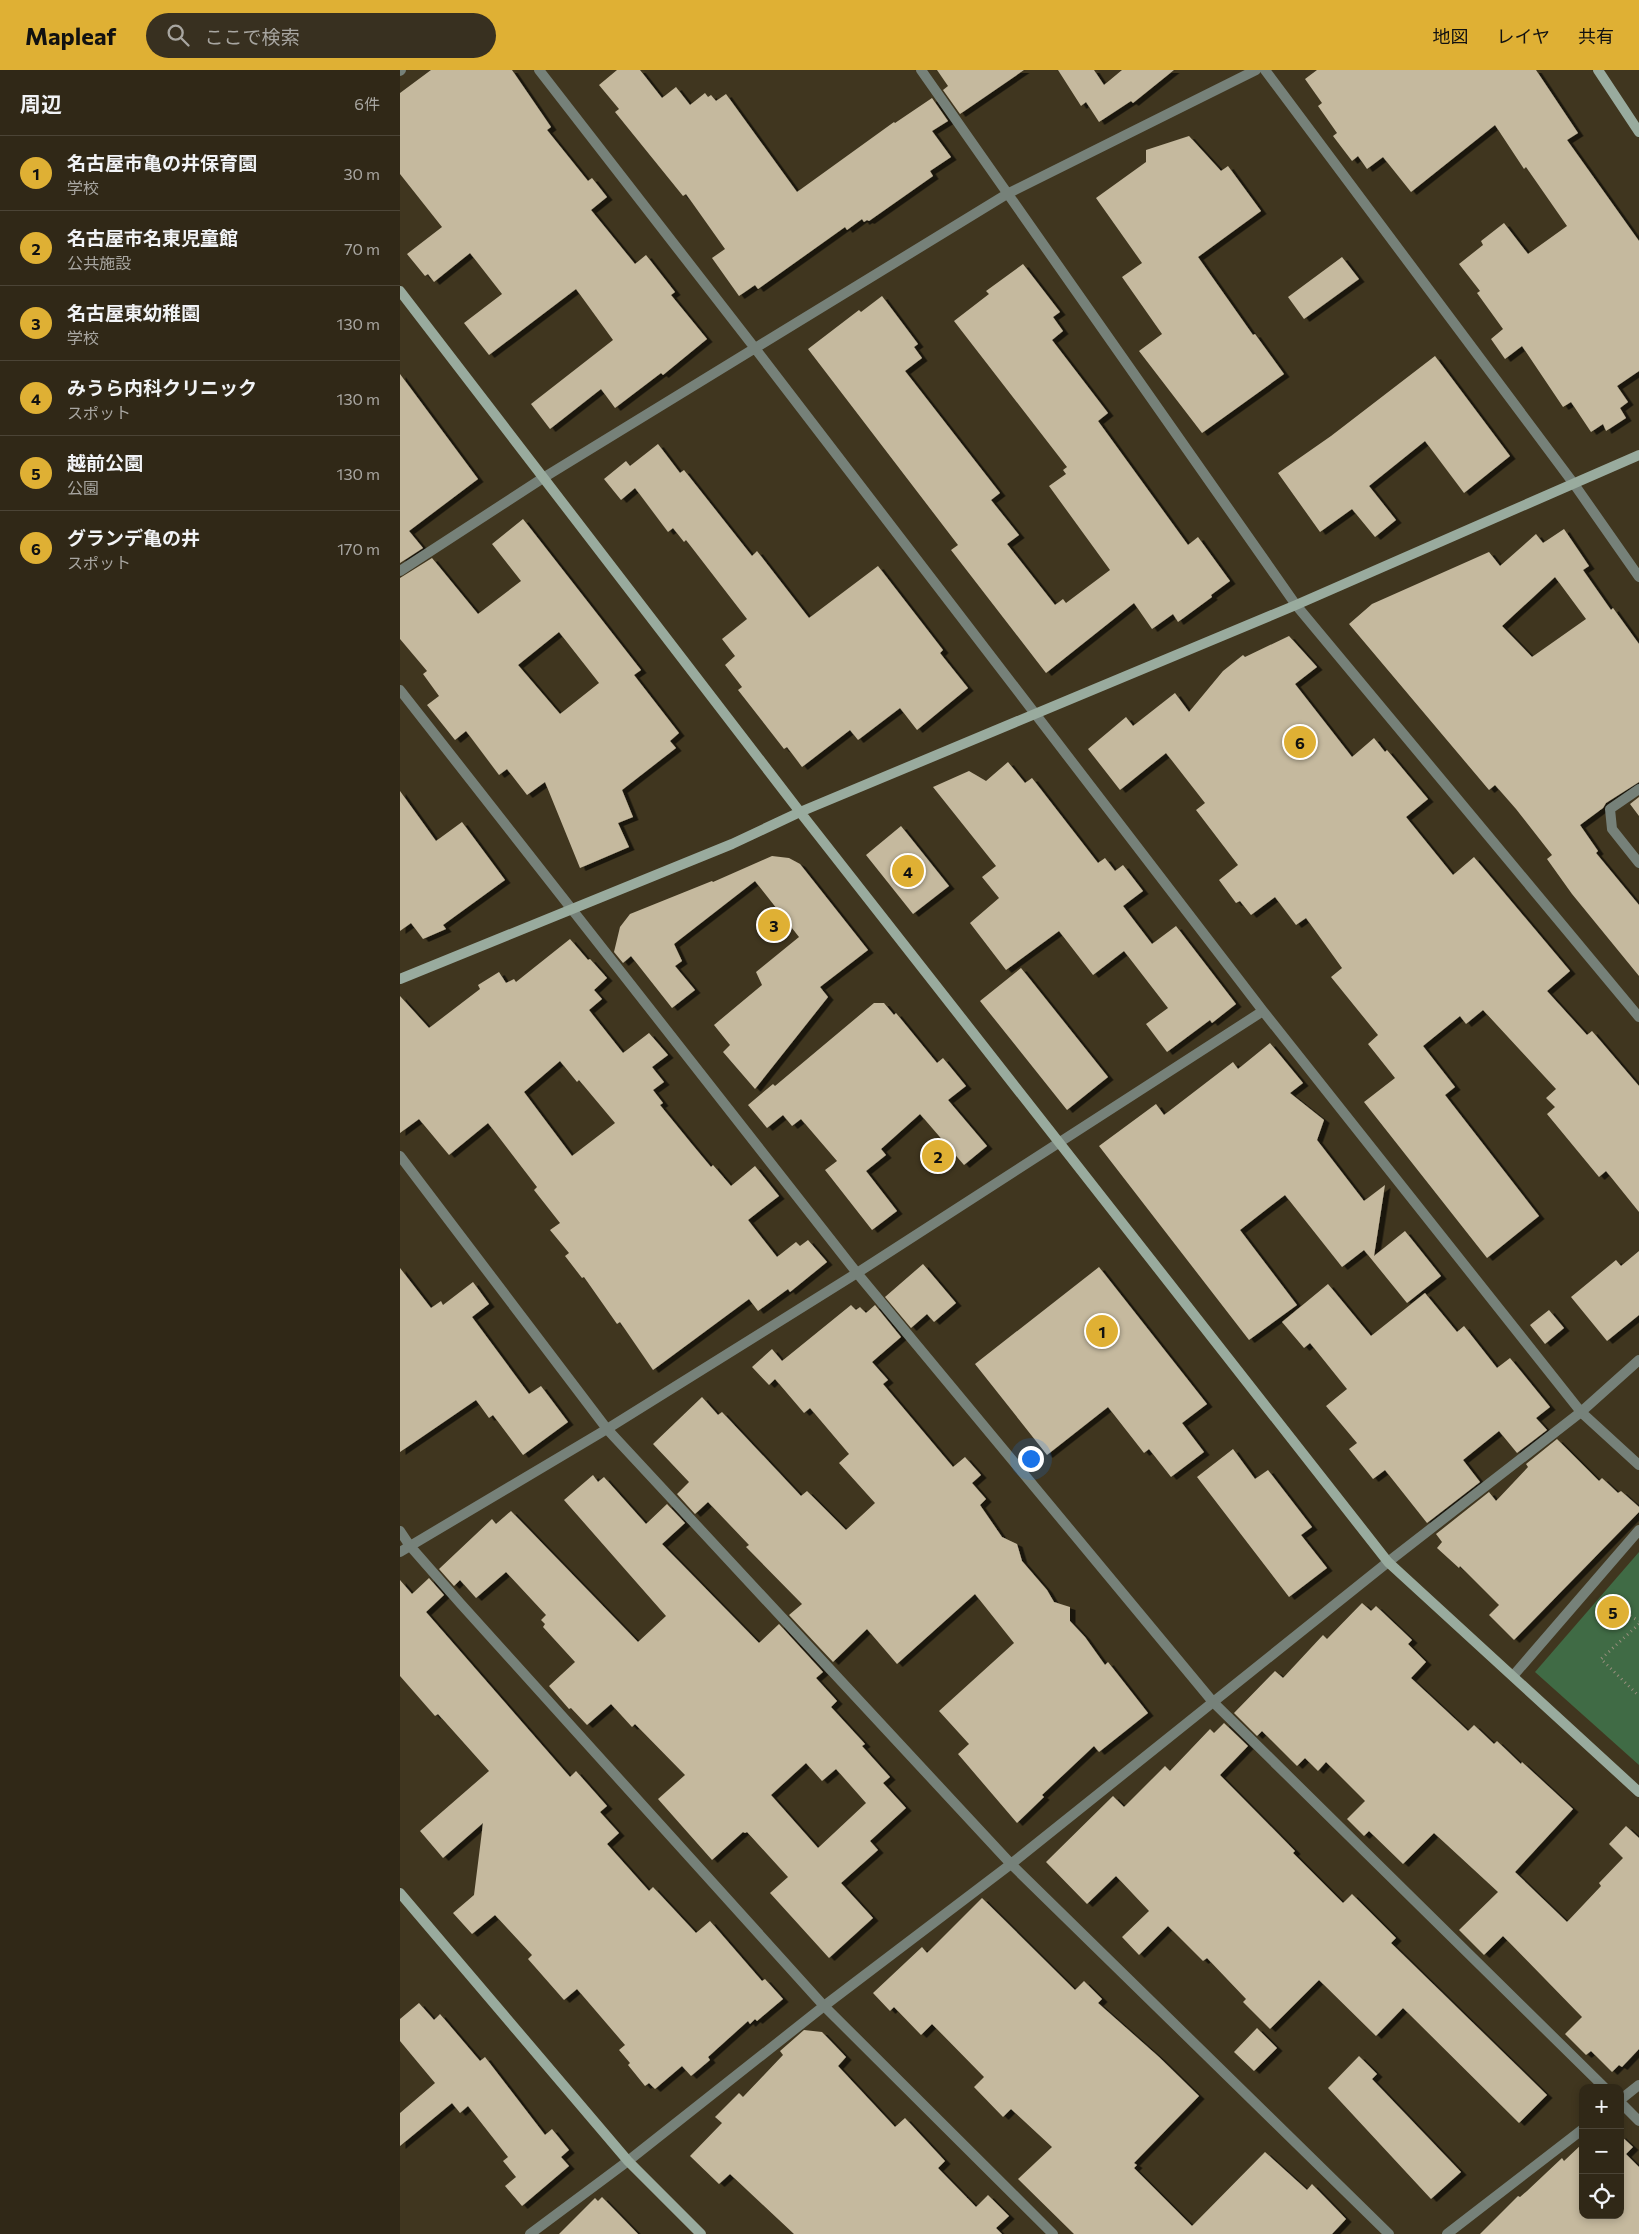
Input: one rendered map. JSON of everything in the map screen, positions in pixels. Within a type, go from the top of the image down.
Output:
[{"type":"street","points":[[539,70],[1263,1011],[1581,1412],[1639,1465]]},
{"type":"street","points":[[921,70],[1296,605],[1639,1017]]},
{"type":"street","points":[[400,571],[543,478],[754,347],[1007,194],[1256,70]]},
{"type":"street","points":[[1265,70],[1574,484],[1639,577]]},
{"type":"street","points":[[1598,70],[1639,132]]},
{"type":"street","points":[[400,291],[800,812],[1388,1562],[1639,1792]]},
{"type":"street","points":[[400,979],[574,910],[732,844],[800,812],[1296,605],[1639,455]]},
{"type":"street","points":[[400,690],[857,1273],[1213,1702],[1601,2084]]},
{"type":"street","points":[[1639,789],[1610,809],[1612,829],[1639,863]]},
{"type":"street","points":[[400,1552],[607,1429],[857,1273],[1263,1011]]},
{"type":"street","points":[[400,1156],[607,1429],[1011,1864],[1389,2234]]},
{"type":"street","points":[[530,2234],[628,2161],[824,2006],[1011,1864],[1388,1562],[1581,1412],[1639,1360]]},
{"type":"street","points":[[1512,1676],[1639,1530]]},
{"type":"street","points":[[400,1531],[410,1546],[824,2006],[1053,2234]]},
{"type":"street","points":[[400,1893],[628,2161],[701,2234]]},
{"type":"street","points":[[1624,2098],[1639,2085]]},
{"type":"street","points":[[1624,2105],[1639,2121]]},
{"type":"street","points":[[1447,2234],[1579,2132]]},
{"type":"path","points":[[1586,1590],[1639,1623],[1601,1659],[1639,1696]]},
{"type":"green space","points":[[1639,1552],[1639,1765],[1535,1672]]},
{"type":"building","points":[[431,70],[512,70],[551,127],[547,130],[588,181],[592,178],[607,197],[591,210],[635,264],[646,255],[675,292],[671,295],[707,339],[663,375],[661,373],[615,408],[601,389],[550,429],[531,404],[613,340],[576,289],[489,355],[464,323],[502,294],[470,253],[434,282],[428,274],[425,276],[407,254],[442,227],[400,174],[400,93]]},
{"type":"building","points":[[617,70],[640,70],[662,98],[676,87],[690,105],[705,93],[708,97],[711,95],[716,101],[726,94],[797,192],[894,122],[932,98],[948,121],[932,131],[951,157],[930,171],[933,176],[869,221],[864,222],[862,219],[847,230],[845,227],[758,289],[755,285],[739,296],[712,258],[725,249],[686,194],[683,196],[615,112],[619,109],[599,85]]},
{"type":"building","points":[[937,70],[1024,70],[960,114],[943,90],[948,86]]},
{"type":"building","points":[[1058,70],[1094,70],[1104,85],[1122,70],[1174,70],[1133,103],[1131,101],[1099,122],[1086,102],[1081,106]]},
{"type":"building","points":[[1317,70],[1536,70],[1578,133],[1567,140],[1639,241],[1639,371],[1617,386],[1628,402],[1620,408],[1626,418],[1606,431],[1603,424],[1591,432],[1571,402],[1563,407],[1522,346],[1505,359],[1491,339],[1503,329],[1477,293],[1480,291],[1459,264],[1483,245],[1481,241],[1504,223],[1528,254],[1567,226],[1526,167],[1524,169],[1495,125],[1411,192],[1383,157],[1367,169],[1358,156],[1352,161],[1333,136],[1337,133],[1318,106],[1322,103],[1305,79]]},
{"type":"building","points":[[1189,136],[1221,171],[1228,166],[1261,211],[1198,257],[1253,335],[1255,334],[1284,374],[1202,433],[1139,351],[1162,334],[1122,277],[1142,263],[1096,198],[1146,162],[1146,150]]},
{"type":"building","points":[[1342,257],[1359,279],[1304,319],[1288,297]]},
{"type":"building","points":[[1023,264],[1060,312],[1053,317],[1063,331],[1052,340],[1108,413],[1098,421],[1188,545],[1198,537],[1230,581],[1178,622],[1173,614],[1152,629],[1134,603],[1046,673],[951,550],[958,545],[808,349],[859,310],[861,312],[882,296],[918,344],[914,347],[922,358],[905,371],[1000,493],[991,500],[1019,535],[1007,544],[1055,605],[1063,599],[1066,603],[1110,570],[1049,486],[1066,474],[1063,470],[1067,467],[954,321],[989,294],[986,291]]},
{"type":"building","points":[[1435,356],[1510,456],[1464,493],[1425,441],[1369,486],[1396,520],[1375,537],[1352,509],[1320,532],[1278,473],[1331,436]]},
{"type":"building","points":[[400,374],[478,479],[409,531],[423,548],[400,563]]},
{"type":"building","points":[[658,444],[680,473],[684,470],[752,556],[757,551],[809,618],[878,566],[943,650],[940,653],[968,688],[917,730],[900,708],[858,740],[850,730],[802,767],[787,747],[784,749],[738,690],[742,687],[725,665],[735,656],[722,639],[747,619],[686,540],[684,542],[673,528],[668,532],[635,488],[621,500],[604,479],[626,461],[630,466]]},
{"type":"building","points":[[523,519],[641,670],[634,675],[679,733],[670,741],[676,748],[622,790],[633,817],[618,823],[629,847],[580,868],[545,782],[527,795],[507,769],[499,775],[466,731],[455,740],[427,705],[439,696],[423,674],[427,671],[400,639],[400,578],[432,558],[478,614],[521,581],[492,544]],"holes":[[[559,632],[599,683],[560,714],[518,665]]]},
{"type":"building","points":[[1564,529],[1589,566],[1583,570],[1611,610],[1613,608],[1639,644],[1639,782],[1606,803],[1603,808],[1580,825],[1598,851],[1596,853],[1639,905],[1639,976],[1572,894],[1547,859],[1552,855],[1516,809],[1495,785],[1489,790],[1349,624],[1372,604],[1489,552],[1500,566],[1536,534],[1543,543]],"holes":[[[1555,577],[1586,619],[1532,657],[1502,626]]]},
{"type":"building","points":[[1289,636],[1317,667],[1295,684],[1352,757],[1374,738],[1385,752],[1387,750],[1428,799],[1406,817],[1453,875],[1474,857],[1570,971],[1547,991],[1587,1035],[1592,1031],[1639,1086],[1639,1212],[1606,1171],[1599,1177],[1547,1114],[1555,1107],[1546,1098],[1556,1089],[1483,1010],[1466,1024],[1460,1016],[1423,1046],[1455,1087],[1445,1095],[1539,1216],[1487,1258],[1364,1102],[1395,1078],[1368,1044],[1378,1035],[1331,977],[1342,968],[1306,918],[1296,925],[1275,897],[1251,915],[1240,901],[1236,903],[1219,880],[1238,865],[1196,810],[1205,803],[1166,753],[1120,790],[1088,749],[1126,717],[1133,726],[1175,693],[1189,712],[1223,671],[1243,655],[1245,657]]},
{"type":"building","points":[[1008,762],[1025,783],[1032,778],[1098,863],[1105,858],[1115,871],[1123,865],[1143,891],[1123,906],[1152,944],[1176,926],[1236,1004],[1212,1023],[1210,1020],[1167,1052],[1146,1024],[1168,1008],[1124,951],[1093,975],[1059,931],[1006,970],[970,923],[999,898],[982,877],[996,866],[933,787],[969,771],[986,781]]},
{"type":"building","points":[[400,791],[436,841],[462,822],[505,880],[443,925],[446,929],[423,939],[411,923],[400,931]]},
{"type":"building","points":[[1639,797],[1639,816],[1630,804]]},
{"type":"building","points":[[901,826],[949,886],[913,914],[866,855]]},
{"type":"building","points":[[772,856],[789,858],[800,864],[868,950],[820,987],[828,997],[755,1089],[723,1052],[730,1045],[714,1025],[762,985],[756,972],[799,937],[755,881],[674,944],[682,961],[675,966],[695,990],[672,1008],[631,956],[623,963],[614,952],[620,927],[630,914],[713,882]]},
{"type":"building","points":[[570,939],[607,978],[594,990],[602,999],[589,1010],[623,1053],[649,1033],[668,1055],[652,1067],[664,1082],[653,1090],[663,1103],[660,1105],[711,1167],[713,1165],[731,1186],[755,1166],[779,1196],[748,1220],[777,1257],[796,1242],[800,1246],[808,1240],[827,1262],[790,1292],[788,1289],[758,1311],[749,1299],[653,1370],[620,1322],[617,1324],[584,1277],[582,1278],[565,1256],[569,1253],[550,1230],[560,1223],[534,1190],[537,1187],[488,1123],[449,1155],[419,1119],[400,1133],[400,996],[429,1028],[480,989],[478,985],[499,972],[506,983],[514,979],[516,982]],"holes":[[[560,1061],[577,1082],[579,1080],[615,1123],[572,1156],[524,1092]]]},
{"type":"building","points":[[1021,968],[1108,1077],[1067,1110],[980,1001]]},
{"type":"building","points":[[874,1003],[884,1003],[894,1015],[896,1013],[937,1063],[943,1058],[966,1086],[948,1100],[987,1146],[964,1165],[920,1114],[881,1149],[886,1155],[866,1171],[897,1211],[872,1230],[825,1170],[837,1161],[801,1119],[792,1126],[783,1115],[767,1128],[748,1105],[773,1084],[775,1086]]},
{"type":"building","points":[[1270,1043],[1303,1083],[1290,1093],[1324,1120],[1317,1140],[1364,1201],[1385,1185],[1374,1256],[1405,1231],[1441,1276],[1407,1303],[1364,1250],[1342,1267],[1285,1195],[1240,1230],[1297,1305],[1249,1340],[1099,1146],[1156,1104],[1164,1115],[1233,1062],[1238,1069]]},
{"type":"building","points":[[1639,1251],[1639,1315],[1607,1341],[1571,1297],[1616,1260],[1621,1266]]},
{"type":"building","points":[[923,1264],[956,1303],[934,1322],[927,1314],[911,1328],[885,1297]]},
{"type":"building","points":[[1099,1267],[1207,1404],[1182,1423],[1204,1452],[1171,1477],[1149,1449],[1144,1453],[1108,1407],[1047,1455],[975,1364]]},
{"type":"building","points":[[400,1268],[431,1308],[441,1301],[443,1305],[473,1282],[489,1304],[472,1317],[529,1394],[541,1386],[568,1422],[523,1455],[493,1415],[489,1418],[476,1400],[400,1452]]},
{"type":"building","points":[[1328,1284],[1371,1336],[1425,1293],[1457,1332],[1464,1326],[1497,1368],[1510,1358],[1550,1407],[1536,1418],[1547,1430],[1517,1453],[1499,1431],[1463,1460],[1480,1482],[1427,1523],[1385,1470],[1373,1479],[1349,1449],[1357,1443],[1326,1406],[1347,1389],[1310,1343],[1304,1348],[1282,1322]]},
{"type":"building","points":[[851,1305],[856,1310],[860,1307],[866,1313],[875,1305],[901,1337],[872,1362],[888,1380],[883,1384],[953,1467],[965,1457],[981,1475],[972,1483],[986,1499],[980,1505],[1002,1537],[1017,1544],[1022,1561],[1047,1590],[1054,1602],[1070,1607],[1070,1621],[1085,1637],[1105,1665],[1108,1662],[1148,1713],[1099,1752],[1094,1746],[1042,1795],[1044,1797],[1017,1823],[958,1754],[969,1744],[939,1711],[1014,1643],[975,1594],[897,1664],[867,1629],[833,1662],[789,1615],[802,1604],[746,1547],[749,1545],[708,1502],[695,1514],[677,1494],[689,1482],[653,1444],[702,1397],[718,1415],[722,1412],[801,1496],[807,1491],[846,1530],[875,1503],[839,1463],[849,1454],[810,1408],[804,1413],[775,1379],[769,1385],[752,1367],[772,1349],[782,1361]]},
{"type":"building","points":[[1549,1310],[1564,1328],[1545,1344],[1530,1325]]},
{"type":"building","points":[[1557,1439],[1599,1481],[1602,1478],[1618,1493],[1621,1491],[1639,1507],[1639,1512],[1514,1640],[1489,1615],[1499,1605],[1460,1566],[1459,1568],[1437,1548],[1442,1542],[1436,1534],[1489,1492],[1496,1501],[1528,1467],[1526,1464]]},
{"type":"building","points":[[1233,1449],[1255,1479],[1268,1470],[1312,1527],[1301,1535],[1327,1568],[1289,1597],[1197,1477]]},
{"type":"building","points":[[593,1475],[598,1482],[604,1477],[646,1524],[667,1504],[685,1523],[662,1544],[759,1643],[779,1624],[823,1672],[816,1678],[837,1701],[831,1707],[865,1744],[862,1746],[890,1777],[883,1783],[906,1808],[870,1841],[878,1850],[841,1883],[873,1918],[829,1958],[770,1893],[788,1877],[747,1832],[743,1832],[712,1860],[658,1799],[685,1775],[635,1724],[632,1727],[611,1704],[587,1725],[571,1708],[569,1709],[549,1686],[575,1662],[543,1627],[545,1624],[541,1620],[546,1615],[506,1572],[476,1598],[460,1580],[454,1586],[439,1569],[492,1519],[496,1524],[511,1511],[638,1642],[666,1616],[564,1500]],"holes":[[[806,1763],[822,1781],[836,1769],[866,1803],[818,1848],[771,1795]]]},
{"type":"building","points":[[429,1578],[444,1595],[426,1612],[570,1777],[576,1771],[607,1806],[600,1812],[619,1833],[607,1844],[649,1891],[653,1887],[696,1933],[710,1921],[762,1981],[765,1979],[783,1999],[757,2021],[755,2019],[750,2024],[748,2021],[708,2057],[710,2060],[691,2076],[682,2066],[655,2089],[649,2083],[645,2086],[619,2050],[625,2045],[577,1989],[564,2000],[528,1959],[532,1955],[495,1915],[472,1934],[453,1913],[474,1895],[483,1823],[443,1858],[420,1831],[489,1771],[438,1714],[435,1716],[400,1676],[400,1580],[412,1594]]},
{"type":"building","points":[[1362,1603],[1371,1611],[1376,1606],[1412,1640],[1408,1644],[1426,1662],[1411,1678],[1468,1731],[1474,1725],[1494,1744],[1497,1741],[1573,1809],[1515,1872],[1567,1922],[1601,1886],[1599,1883],[1623,1858],[1609,1844],[1626,1826],[1639,1838],[1639,2049],[1622,2067],[1619,2065],[1612,2072],[1591,2051],[1586,2055],[1565,2034],[1582,2017],[1503,1936],[1484,1955],[1459,1930],[1498,1892],[1434,1833],[1403,1864],[1369,1831],[1364,1836],[1347,1819],[1365,1801],[1326,1762],[1318,1771],[1305,1758],[1297,1766],[1262,1731],[1257,1736],[1234,1713],[1275,1671],[1283,1678],[1323,1635],[1327,1639]]},
{"type":"building","points":[[1224,1723],[1248,1746],[1220,1775],[1343,1903],[1352,1894],[1396,1938],[1391,1943],[1547,2095],[1519,2123],[1403,2008],[1376,2036],[1319,1980],[1270,2029],[1243,2002],[1246,1999],[1207,1958],[1203,1961],[1168,1926],[1139,1955],[1122,1937],[1149,1911],[1116,1876],[1087,1904],[1046,1862],[1113,1796],[1124,1807],[1165,1766],[1170,1771],[1210,1729],[1214,1733]]},
{"type":"building","points":[[982,1898],[1075,1990],[1084,1981],[1102,1999],[1098,2003],[1159,2057],[1199,2096],[1134,2163],[1137,2165],[1134,2168],[1192,2226],[1265,2152],[1307,2190],[1312,2184],[1346,2219],[1332,2234],[1074,2234],[1018,2179],[1052,2147],[1011,2109],[1003,2117],[974,2087],[984,2077],[932,2024],[921,2035],[894,2007],[890,2011],[873,1993],[922,1947],[927,1953]]},
{"type":"building","points":[[419,2003],[434,2020],[440,2014],[480,2061],[485,2057],[545,2135],[552,2129],[569,2150],[561,2157],[569,2166],[522,2206],[505,2186],[516,2177],[503,2161],[508,2157],[468,2106],[460,2113],[452,2103],[400,2146],[400,2113],[435,2083],[400,2041],[400,2019]]},
{"type":"building","points":[[1257,2028],[1277,2048],[1254,2071],[1234,2052]]},
{"type":"building","points":[[804,2030],[822,2032],[846,2057],[838,2066],[895,2127],[905,2118],[945,2161],[938,2168],[976,2207],[988,2195],[1009,2216],[996,2228],[1002,2234],[794,2234],[730,2174],[719,2184],[690,2156],[722,2123],[715,2117],[739,2093],[743,2097],[783,2055],[780,2051]]},
{"type":"building","points":[[1359,2056],[1377,2074],[1372,2079],[1461,2172],[1431,2199],[1328,2088]]},
{"type":"building","points":[[1624,2139],[1633,2147],[1626,2154],[1639,2167],[1639,2234],[1480,2234],[1518,2196],[1520,2197],[1562,2158],[1564,2161],[1579,2147],[1579,2219],[1624,2219]]},
{"type":"building","points":[[602,2197],[638,2234],[559,2234],[595,2198],[598,2201]]},
{"type":"place","name":"グランデ亀の井","points":[[1300,742]]},
{"type":"place","name":"みうら内科クリニック","points":[[908,871]]},
{"type":"place","name":"名古屋東幼稚園","points":[[774,925]]},
{"type":"place","name":"名古屋市名東児童館","points":[[938,1156]]},
{"type":"place","name":"名古屋市亀の井保育園","points":[[1102,1331]]},
{"type":"place","name":"越前公園","points":[[1613,1612]]}]
